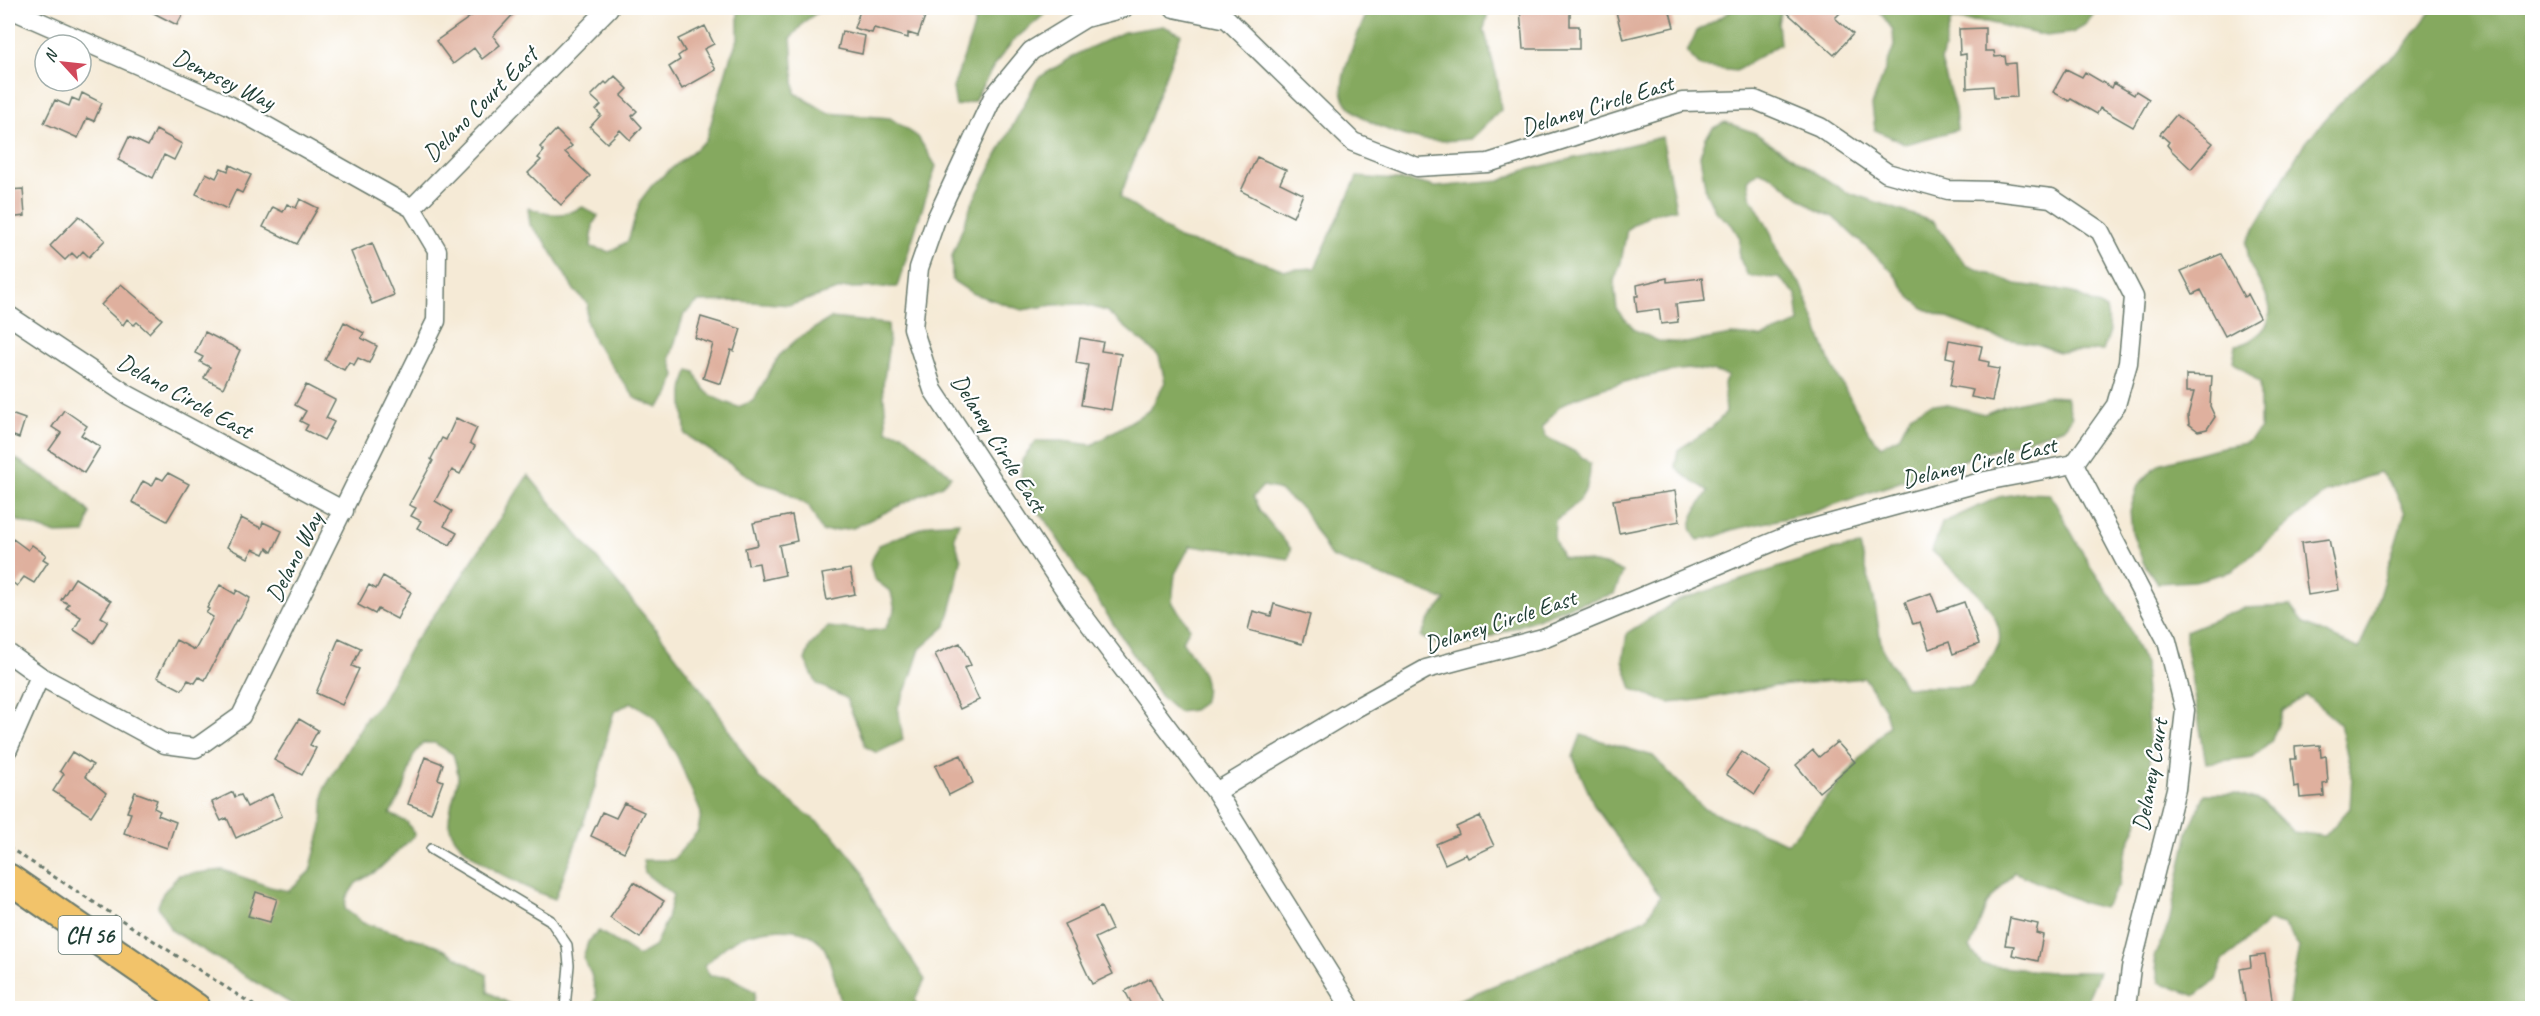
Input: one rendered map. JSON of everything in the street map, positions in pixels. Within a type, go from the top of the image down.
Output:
[{"type":"main road","name":"CH 56","points":[[8,878],[196,1008]]},
{"type":"street","name":"Dempsey Way","points":[[8,8],[229,105],[412,208]]},
{"type":"street","name":"Delano Court East","points":[[412,208],[609,8]]},
{"type":"street","name":"Delaney Circle East","points":[[1124,8],[1085,18],[1031,51],[993,97],[936,219],[919,268],[913,328],[933,390],[1073,602],[1216,792],[1351,1008]]},
{"type":"street","name":"Delaney Circle East","points":[[1173,8],[1227,19],[1353,142],[1417,167],[1488,163],[1682,102],[1755,100],[1820,128],[1887,173],[1948,190],[1994,191],[2051,198],[2100,231],[2134,297],[2128,363],[2116,405],[2074,464],[1985,481],[1792,534],[1544,638],[1426,669],[1354,709],[1216,792]]},
{"type":"street","name":"Delano Way","points":[[40,676],[165,744],[196,748],[241,716],[436,321],[437,250],[412,208]]},
{"type":"street","name":"Delano Circle East","points":[[8,315],[128,395],[344,511]]},
{"type":"street","name":"Delaney Court","points":[[2074,464],[2167,641],[2185,710],[2176,789],[2131,968],[2126,1008]]},
{"type":"street","points":[[8,653],[40,676],[8,749]]},
{"type":"lane","points":[[431,849],[550,920],[567,945],[569,965],[565,1008]]},
{"type":"path","points":[[8,847],[258,1008]]},
{"type":"green space","points":[[738,8],[824,8],[805,21],[791,38],[795,93],[828,113],[890,118],[918,137],[936,166],[897,287],[844,288],[791,305],[738,301],[698,302],[684,314],[670,358],[675,375],[670,393],[658,408],[635,398],[595,343],[586,320],[588,304],[574,290],[545,241],[530,225],[528,208],[562,214],[583,207],[598,216],[593,224],[591,247],[610,252],[628,241],[640,201],[653,184],[706,140],[730,58],[738,39]]},
{"type":"green space","points":[[978,8],[1052,8],[1013,41],[995,64],[974,101],[956,106],[953,88]]},
{"type":"green space","points":[[1369,8],[1489,8],[1484,29],[1497,78],[1501,110],[1471,139],[1442,141],[1415,138],[1391,131],[1378,126],[1356,112],[1343,95],[1342,86],[1351,51]]},
{"type":"green space","points":[[1736,8],[1781,8],[1778,23],[1780,44],[1736,71],[1701,67],[1687,52],[1697,31]]},
{"type":"green space","points":[[1877,8],[2098,8],[2086,24],[2072,33],[2046,36],[1987,22],[1951,20],[1941,61],[1955,109],[1957,130],[1906,144],[1875,130],[1872,105],[1894,46],[1893,30]]},
{"type":"green space","points":[[2433,8],[2532,8],[2532,1008],[2288,1008],[2299,947],[2283,925],[2269,921],[2223,961],[2216,980],[2195,996],[2159,982],[2154,957],[2169,924],[2188,832],[2205,794],[2236,794],[2264,803],[2293,832],[2325,836],[2350,808],[2352,775],[2340,724],[2306,695],[2283,711],[2271,742],[2253,757],[2206,763],[2186,648],[2186,631],[2243,608],[2290,606],[2304,624],[2359,649],[2375,609],[2405,513],[2395,491],[2380,472],[2327,492],[2232,571],[2195,581],[2157,583],[2143,562],[2132,532],[2130,511],[2138,485],[2159,464],[2217,448],[2246,443],[2260,429],[2260,383],[2233,361],[2236,345],[2247,342],[2258,335],[2270,316],[2268,300],[2251,267],[2246,243],[2302,147],[2341,101],[2378,67],[2402,50]]},
{"type":"green space","points":[[1163,26],[1181,34],[1120,197],[1181,240],[1226,250],[1285,270],[1315,268],[1357,177],[1410,181],[1436,187],[1500,181],[1522,171],[1662,137],[1676,209],[1650,214],[1627,229],[1621,262],[1614,281],[1617,310],[1635,330],[1658,341],[1686,343],[1731,335],[1762,337],[1799,323],[1796,294],[1779,278],[1748,276],[1739,257],[1740,238],[1732,225],[1715,211],[1706,192],[1700,156],[1706,137],[1713,128],[1725,122],[1755,133],[1844,191],[1934,222],[1966,265],[2016,284],[2069,291],[2106,309],[2110,331],[2103,351],[2059,352],[2036,344],[1995,337],[1925,309],[1911,298],[1891,270],[1833,217],[1815,209],[1773,177],[1759,171],[1748,180],[1750,195],[1785,265],[1802,286],[1829,360],[1869,433],[1881,446],[1899,437],[1910,415],[1931,404],[1948,405],[1984,414],[2004,406],[2045,396],[2066,397],[2072,417],[2064,428],[1810,513],[1731,530],[1718,536],[1698,540],[1693,533],[1691,521],[1708,491],[1686,477],[1675,466],[1678,450],[1711,428],[1726,413],[1724,383],[1728,376],[1696,369],[1667,372],[1587,394],[1561,406],[1542,427],[1546,437],[1577,453],[1590,464],[1590,474],[1582,497],[1555,520],[1554,538],[1562,557],[1610,566],[1623,572],[1614,594],[1568,607],[1474,643],[1444,647],[1421,637],[1428,621],[1446,600],[1331,557],[1303,509],[1277,489],[1263,486],[1253,497],[1260,511],[1291,549],[1289,559],[1190,546],[1175,574],[1172,602],[1190,628],[1182,641],[1201,670],[1205,685],[1203,703],[1193,710],[1178,712],[1161,697],[1044,518],[1020,491],[1022,460],[1036,441],[1062,441],[1092,445],[1150,410],[1165,382],[1159,356],[1106,311],[1082,304],[1053,305],[1022,310],[972,293],[952,280],[952,256],[972,203],[1038,78],[1081,52],[1124,32]]},
{"type":"green space","points":[[831,318],[888,324],[889,343],[883,386],[887,431],[902,433],[951,476],[942,485],[853,528],[822,532],[809,506],[778,488],[759,483],[685,434],[683,393],[689,370],[695,372],[706,392],[717,399],[738,407],[753,401],[779,356],[797,339]]},
{"type":"green space","points":[[8,454],[71,493],[90,513],[85,533],[56,534],[16,520],[8,514]]},
{"type":"green space","points":[[528,475],[657,631],[715,708],[758,777],[832,833],[863,871],[872,898],[925,980],[915,1000],[918,1008],[843,1008],[832,967],[823,946],[804,932],[777,929],[739,938],[726,946],[704,966],[710,976],[730,977],[755,992],[754,1003],[747,1008],[592,1008],[597,997],[591,974],[583,958],[588,942],[599,931],[638,956],[654,947],[667,919],[673,895],[645,873],[643,860],[673,860],[698,831],[701,813],[678,758],[654,716],[631,702],[614,712],[592,795],[555,899],[510,879],[476,858],[462,846],[453,834],[449,822],[458,777],[457,768],[453,754],[435,743],[423,743],[413,756],[404,789],[390,814],[407,822],[415,835],[377,871],[356,883],[346,898],[345,909],[363,923],[436,945],[487,975],[488,992],[517,1008],[298,1008],[171,930],[158,906],[163,893],[179,875],[223,870],[270,887],[289,891],[310,871],[322,826],[324,789],[367,717],[381,702],[413,643],[455,587]]},
{"type":"green space","points":[[2023,493],[2050,494],[2090,566],[2123,614],[2144,664],[2152,787],[2124,856],[2119,885],[2103,908],[2084,903],[2014,872],[1987,904],[1970,948],[1982,965],[2049,972],[2099,972],[2087,1000],[2078,1008],[1412,1008],[1451,1003],[1547,964],[1647,918],[1660,896],[1595,807],[1573,757],[1581,735],[1653,756],[1704,809],[1788,843],[1889,725],[1884,708],[1865,678],[1767,687],[1669,703],[1632,689],[1623,660],[1627,633],[1677,601],[1832,550],[1860,546],[1874,599],[1882,649],[1905,687],[1971,687],[1999,643],[1999,630],[1995,617],[1987,604],[1965,580],[1932,551],[1942,523],[1999,497]]},
{"type":"green space","points":[[959,522],[954,537],[961,560],[946,626],[920,649],[898,707],[903,740],[877,753],[866,747],[846,698],[817,684],[805,660],[810,646],[828,627],[868,631],[885,629],[895,610],[891,592],[874,579],[870,564],[879,545],[930,524]]},
{"type":"building","points":[[144,8],[186,8],[177,25]]},
{"type":"building","points":[[483,8],[519,8],[493,36],[500,45],[482,59],[474,48],[453,64],[436,41]]},
{"type":"building","points":[[861,8],[891,11],[892,8],[928,8],[918,36],[908,33],[908,38],[874,28],[872,33],[854,28]]},
{"type":"building","points":[[1520,8],[1570,8],[1570,26],[1579,26],[1579,49],[1523,49]]},
{"type":"building","points":[[1615,8],[1669,8],[1674,27],[1623,39]]},
{"type":"building","points":[[1782,8],[1845,8],[1835,18],[1853,34],[1834,55]]},
{"type":"building","points":[[705,26],[714,44],[704,49],[716,70],[682,89],[669,67],[680,60],[678,56],[685,51],[678,39]]},
{"type":"building","points":[[1985,28],[1985,51],[1994,51],[1995,57],[2005,56],[2006,64],[2015,63],[2017,97],[1994,98],[1993,86],[1967,88],[1966,54],[1960,55],[1959,29]]},
{"type":"building","points":[[842,31],[865,36],[862,54],[838,49]]},
{"type":"building","points":[[2066,69],[2082,77],[2085,72],[2112,88],[2114,83],[2134,95],[2136,91],[2149,99],[2133,127],[2100,108],[2097,114],[2053,92]]},
{"type":"building","points":[[615,76],[628,89],[621,96],[637,111],[632,116],[642,127],[630,140],[620,130],[607,143],[590,127],[601,115],[596,110],[601,105],[591,96]]},
{"type":"building","points":[[82,93],[102,103],[94,121],[87,118],[78,138],[44,123],[55,100],[69,106],[72,98],[79,101]]},
{"type":"building","points":[[2176,115],[2213,143],[2191,169],[2172,151],[2167,145],[2169,142],[2160,134]]},
{"type":"building","points":[[156,130],[182,144],[174,160],[164,155],[153,178],[118,160],[129,137],[148,146]]},
{"type":"building","points":[[556,130],[572,146],[565,152],[590,176],[561,205],[528,173],[541,160],[538,158],[544,151],[540,147]]},
{"type":"building","points":[[1257,157],[1286,170],[1280,183],[1303,194],[1293,217],[1241,191]]},
{"type":"building","points":[[230,165],[251,175],[242,193],[236,190],[227,209],[196,194],[206,173],[216,178],[221,168],[228,171]]},
{"type":"building","points":[[23,189],[25,216],[8,218],[8,190]]},
{"type":"building","points":[[300,199],[318,208],[297,244],[263,227],[273,207],[283,212],[287,204],[296,208]]},
{"type":"building","points":[[79,216],[105,240],[89,257],[83,251],[77,258],[72,253],[65,260],[50,246]]},
{"type":"building","points":[[372,243],[394,295],[372,304],[351,252]]},
{"type":"building","points":[[2221,254],[2244,297],[2248,294],[2260,317],[2225,336],[2201,290],[2193,294],[2181,271]]},
{"type":"building","points":[[1667,278],[1667,282],[1702,278],[1705,301],[1676,304],[1678,322],[1661,324],[1659,309],[1637,312],[1635,296],[1638,296],[1637,285]]},
{"type":"building","points":[[121,284],[162,319],[149,333],[137,322],[134,325],[127,319],[123,325],[101,305]]},
{"type":"building","points":[[701,317],[741,329],[734,351],[731,350],[721,384],[703,378],[713,344],[695,338]]},
{"type":"building","points":[[344,322],[364,333],[361,338],[377,346],[369,363],[358,358],[354,365],[349,362],[344,370],[325,360]]},
{"type":"building","points":[[205,332],[240,350],[223,388],[204,378],[210,367],[200,362],[203,357],[195,353]]},
{"type":"building","points":[[1080,338],[1103,342],[1101,351],[1121,354],[1111,410],[1081,405],[1088,365],[1076,363]]},
{"type":"building","points":[[1949,340],[1982,346],[1979,360],[1989,362],[1988,367],[1999,369],[1992,401],[1971,397],[1973,390],[1950,386],[1955,359],[1946,357]]},
{"type":"building","points":[[2186,375],[2212,376],[2210,406],[2215,417],[2207,429],[2198,431],[2189,424],[2188,415],[2194,392],[2186,392]]},
{"type":"building","points":[[306,385],[335,400],[326,418],[334,422],[324,440],[305,430],[308,425],[300,421],[306,411],[295,405]]},
{"type":"building","points":[[64,410],[87,426],[81,435],[100,447],[84,473],[49,450],[61,433],[52,427]]},
{"type":"building","points":[[8,413],[25,419],[19,438],[8,434]]},
{"type":"building","points":[[456,418],[477,428],[470,443],[475,446],[460,474],[452,470],[435,501],[452,511],[444,526],[457,533],[450,545],[417,528],[421,521],[411,516],[416,508],[409,505],[433,461],[431,459],[442,438],[446,440]]},
{"type":"building","points":[[168,473],[189,484],[167,521],[132,502],[143,481],[152,486],[157,477],[163,480]]},
{"type":"building","points":[[1675,491],[1680,521],[1619,533],[1613,500]]},
{"type":"building","points":[[792,515],[797,541],[779,545],[785,575],[762,580],[759,563],[748,565],[745,548],[758,545],[753,523]]},
{"type":"building","points":[[241,518],[261,528],[263,522],[282,531],[272,552],[267,548],[264,554],[253,549],[248,558],[227,547]]},
{"type":"building","points":[[13,539],[28,550],[32,545],[46,555],[43,559],[48,562],[34,583],[24,577],[17,586],[8,579],[8,547]]},
{"type":"building","points":[[2329,539],[2339,590],[2308,595],[2301,543]]},
{"type":"building","points":[[850,569],[855,594],[827,600],[822,574]]},
{"type":"building","points":[[383,576],[411,592],[397,619],[378,609],[375,614],[358,605],[369,585],[376,589]]},
{"type":"building","points":[[75,578],[111,601],[101,617],[108,621],[94,643],[74,630],[81,617],[66,608],[69,604],[61,600]]},
{"type":"building","points":[[220,585],[235,594],[237,590],[250,598],[205,680],[199,677],[195,683],[188,680],[182,690],[157,677],[176,640],[195,650],[213,617],[206,613],[209,609],[207,608]]},
{"type":"building","points":[[1931,593],[1938,611],[1964,602],[1979,644],[1953,654],[1949,642],[1929,649],[1920,622],[1913,624],[1905,602]]},
{"type":"building","points":[[1274,604],[1310,615],[1302,644],[1248,630],[1253,611],[1271,616]]},
{"type":"building","points":[[339,638],[361,648],[352,666],[359,669],[342,705],[316,693]]},
{"type":"building","points":[[960,643],[971,665],[964,668],[979,700],[960,709],[935,654]]},
{"type":"building","points":[[299,719],[318,730],[310,745],[316,748],[302,775],[274,760]]},
{"type":"building","points":[[1837,742],[1855,762],[1819,792],[1796,765],[1813,750],[1819,757]]},
{"type":"building","points":[[2320,745],[2321,757],[2326,756],[2328,783],[2323,784],[2324,796],[2300,798],[2299,786],[2294,787],[2291,759],[2296,759],[2295,747]]},
{"type":"building","points":[[72,752],[93,765],[85,776],[106,793],[91,816],[53,791],[64,774],[60,771]]},
{"type":"building","points":[[1742,752],[1770,771],[1755,794],[1726,774]]},
{"type":"building","points":[[961,755],[973,783],[949,795],[935,766]]},
{"type":"building","points":[[425,757],[443,764],[438,779],[443,781],[431,813],[408,804]]},
{"type":"building","points":[[135,792],[157,800],[154,808],[160,811],[158,815],[176,822],[167,848],[124,833],[131,813],[127,812]]},
{"type":"building","points":[[233,792],[235,797],[241,795],[247,807],[272,794],[282,816],[236,838],[227,818],[221,821],[212,802]]},
{"type":"building","points":[[624,803],[644,812],[624,852],[591,836],[602,812],[616,818]]},
{"type":"building","points":[[1480,816],[1494,846],[1468,858],[1466,854],[1445,864],[1436,844],[1459,834],[1456,827]]},
{"type":"building","points":[[634,882],[664,901],[640,938],[610,918]]},
{"type":"building","points":[[256,892],[277,899],[270,922],[248,916]]},
{"type":"building","points":[[1101,907],[1112,930],[1095,938],[1113,974],[1092,984],[1064,924]]},
{"type":"building","points":[[2010,918],[2038,924],[2036,933],[2043,935],[2038,961],[2012,955],[2014,946],[2005,945]]},
{"type":"building","points":[[2265,955],[2273,1006],[2246,1008],[2240,969],[2251,967],[2250,957]]},
{"type":"building","points":[[1150,978],[1165,1008],[1134,1008],[1125,991]]}]
